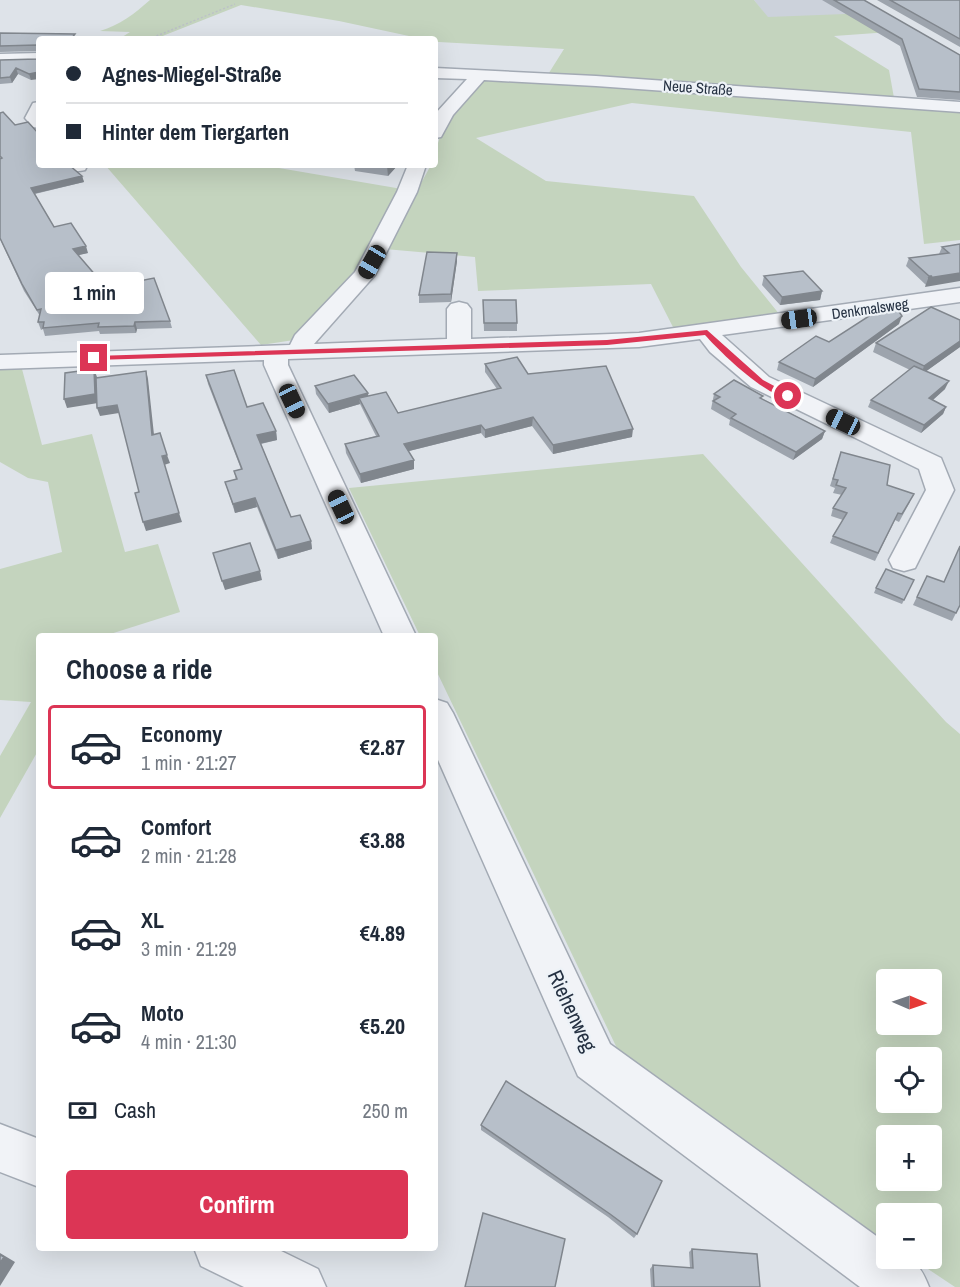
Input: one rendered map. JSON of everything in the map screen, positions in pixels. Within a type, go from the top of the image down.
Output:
[{"type":"street","points":[[0,59],[36,58]]},
{"type":"street","name":"Neue Straße","points":[[438,73],[596,81],[960,107]]},
{"type":"street","points":[[438,126],[444,113],[478,77]]},
{"type":"street","points":[[399,633],[276,365],[303,340],[364,275],[403,201],[416,168]]},
{"type":"street","name":"Denkmalsweg","points":[[1,354],[289,352],[607,342],[707,332],[960,296]]},
{"type":"street","points":[[459,309],[459,346]]},
{"type":"street","points":[[707,332],[719,347],[760,382],[931,464],[940,490],[904,560]]},
{"type":"street","name":"Riehenweg","points":[[438,720],[594,1060],[903,1287]]},
{"type":"street","points":[[0,1148],[36,1162]]},
{"type":"street","points":[[225,1251],[300,1287]]},
{"type":"path","points":[[156,36],[234,4]]},
{"type":"shaded area","points":[[754,0],[848,0],[904,31],[767,17]]},
{"type":"green space","points":[[150,0],[754,0],[768,17],[871,13],[904,31],[834,36],[889,70],[894,98],[547,76],[564,49],[438,42],[438,36],[409,36],[339,21],[241,5],[163,36],[124,36],[130,32],[100,31],[114,26]]},
{"type":"green space","points":[[484,80],[592,82],[960,108],[960,240],[924,244],[911,132],[632,103],[476,138],[546,181],[694,196],[741,267],[780,315],[675,331],[651,284],[478,291],[475,257],[385,249],[429,168],[438,168],[439,139],[458,108]]},
{"type":"green space","points":[[108,168],[279,168],[402,189],[376,247],[294,340],[261,345]]},
{"type":"green space","points":[[22,369],[42,445],[92,434],[125,552],[158,544],[180,612],[114,633],[36,633],[36,754],[0,818],[0,756],[31,702],[0,700],[0,569],[62,552],[48,482],[28,478],[0,462],[0,370]]},
{"type":"green space","points":[[703,454],[946,722],[960,734],[960,1287],[955,1287],[928,1269],[942,1269],[942,1203],[876,1203],[876,1234],[625,1065],[438,674],[438,633],[419,633],[349,488]]},
{"type":"building","points":[[834,0],[864,0],[960,55],[960,92],[919,89],[902,39]]},
{"type":"building","points":[[890,0],[960,0],[960,39]]},
{"type":"building","points":[[0,33],[75,34],[73,36],[36,36],[36,45],[0,46]]},
{"type":"building","points":[[36,59],[36,73],[29,74],[16,68],[10,77],[0,78],[0,60]]},
{"type":"building","points":[[3,112],[15,125],[28,122],[36,131],[36,168],[73,168],[82,176],[31,188],[54,227],[71,223],[86,246],[73,249],[97,277],[94,290],[154,278],[170,321],[135,322],[134,326],[98,327],[99,323],[43,328],[44,322],[38,322],[41,309],[37,310],[0,238],[0,159],[2,158],[0,156],[0,113]]},
{"type":"building","points":[[960,244],[960,273],[928,278],[932,276],[929,276],[909,258],[949,253],[942,247]]},
{"type":"building","points":[[427,252],[457,253],[451,294],[419,295]]},
{"type":"building","points":[[803,271],[822,291],[782,297],[764,276]]},
{"type":"building","points":[[483,300],[516,300],[517,323],[484,323]]},
{"type":"building","points":[[895,306],[902,316],[815,379],[779,362],[816,336],[829,342],[883,307]]},
{"type":"building","points":[[931,307],[960,320],[960,341],[924,366],[876,343]]},
{"type":"building","points":[[517,357],[528,374],[606,366],[633,429],[553,445],[533,417],[485,430],[481,425],[404,444],[414,460],[360,474],[345,444],[379,436],[359,398],[386,392],[398,413],[501,388],[485,364]]},
{"type":"building","points":[[914,366],[949,381],[929,398],[946,407],[924,425],[871,400]]},
{"type":"building","points":[[94,369],[95,394],[64,399],[65,373]]},
{"type":"building","points":[[234,370],[247,407],[263,403],[276,431],[257,435],[291,517],[300,515],[311,541],[276,550],[255,498],[233,504],[225,482],[237,479],[234,471],[242,469],[206,375]]},
{"type":"building","points":[[146,371],[152,435],[160,433],[167,455],[162,456],[179,513],[143,522],[135,493],[139,492],[117,405],[97,408],[96,378]]},
{"type":"building","points":[[354,375],[368,393],[328,404],[315,386]]},
{"type":"building","points":[[734,380],[763,396],[760,398],[825,431],[796,452],[731,418],[736,414],[713,401],[720,397],[714,394]]},
{"type":"building","points":[[841,452],[890,465],[887,485],[914,494],[902,514],[898,513],[878,553],[833,536],[847,513],[833,508],[846,488],[836,485],[838,480],[833,479]]},
{"type":"building","points":[[250,543],[260,571],[222,581],[213,553]]},
{"type":"building","points":[[960,546],[960,605],[956,613],[917,597],[927,576],[944,582]]},
{"type":"building","points":[[886,569],[914,580],[904,600],[876,588]]},
{"type":"building","points":[[506,1081],[662,1181],[637,1234],[481,1125]]},
{"type":"building","points":[[483,1213],[565,1239],[555,1287],[465,1287]]},
{"type":"building","points":[[692,1249],[757,1254],[760,1287],[654,1287],[653,1265],[693,1268]]},
{"type":"route","points":[[94,358],[607,342],[707,332],[719,347],[760,382],[788,396]]}]
